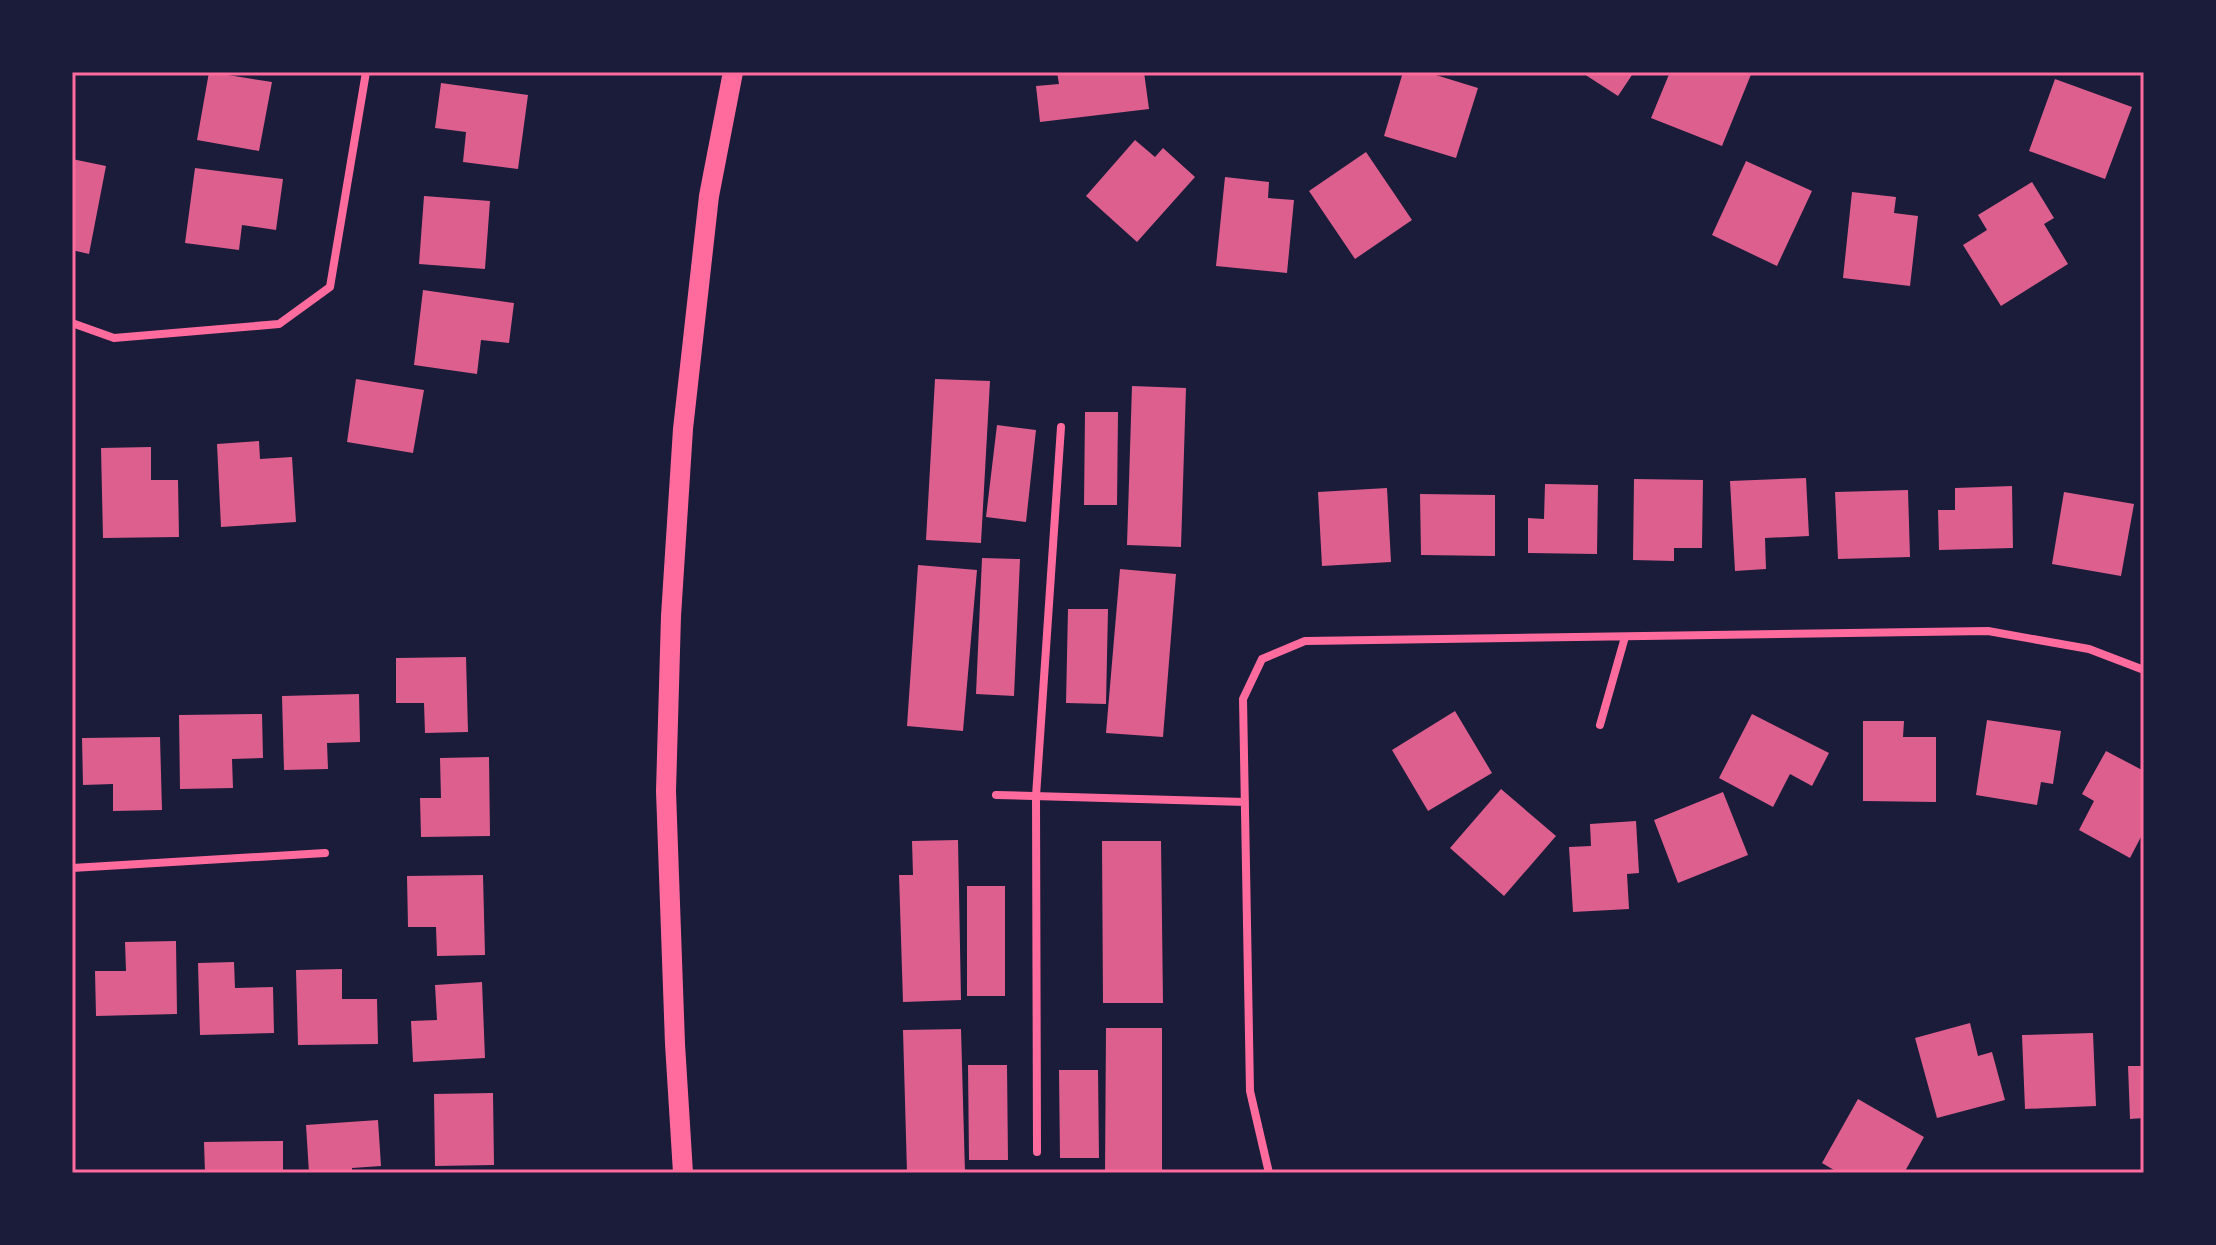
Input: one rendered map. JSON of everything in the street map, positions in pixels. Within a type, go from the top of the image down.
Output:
[{"type":"main road","points":[[683,1173],[666,791],[671,616],[683,429],[709,196],[733,72]]},
{"type":"street","points":[[72,323],[114,338],[279,324],[330,287],[366,72]]},
{"type":"street","points":[[1037,1152],[1036,796],[1061,427]]},
{"type":"street","points":[[1269,1173],[1250,1091],[1243,699],[1262,659],[1305,641],[1988,631],[2089,649],[2144,670]]},
{"type":"street","points":[[1600,725],[1625,637]]},
{"type":"street","points":[[996,795],[1245,802]]},
{"type":"street","points":[[72,868],[325,853]]},
{"type":"building","points":[[209,72],[272,82],[259,151],[197,140]]},
{"type":"building","points":[[1057,72],[1144,72],[1149,109],[1040,122],[1036,86],[1059,84]]},
{"type":"building","points":[[1403,72],[1426,72],[1478,88],[1456,158],[1384,136]]},
{"type":"building","points":[[1581,72],[1634,72],[1618,96]]},
{"type":"building","points":[[1670,72],[1752,72],[1722,146],[1651,118]]},
{"type":"building","points":[[2055,79],[2132,107],[2105,179],[2029,151]]},
{"type":"building","points":[[441,83],[528,95],[518,169],[463,162],[466,132],[435,128]]},
{"type":"building","points":[[1135,140],[1155,157],[1163,148],[1195,177],[1137,242],[1086,196]]},
{"type":"building","points":[[1366,152],[1412,220],[1355,259],[1309,191]]},
{"type":"building","points":[[72,159],[106,166],[89,254],[72,250]]},
{"type":"building","points":[[1746,161],[1812,191],[1777,266],[1712,235]]},
{"type":"building","points":[[195,168],[283,179],[276,230],[242,225],[239,250],[185,243]]},
{"type":"building","points":[[1225,177],[1269,182],[1268,198],[1294,200],[1287,273],[1216,266]]},
{"type":"building","points":[[2032,182],[2054,218],[2044,224],[2068,264],[2001,306],[1963,245],[1987,230],[1978,215]]},
{"type":"building","points":[[1852,192],[1896,197],[1894,213],[1918,216],[1910,286],[1843,278]]},
{"type":"building","points":[[424,196],[490,201],[485,269],[419,264]]},
{"type":"building","points":[[423,290],[514,303],[509,343],[481,340],[477,374],[414,365]]},
{"type":"building","points":[[356,379],[424,390],[413,453],[347,442]]},
{"type":"building","points":[[935,379],[990,381],[981,543],[926,540]]},
{"type":"building","points":[[1132,386],[1186,388],[1181,547],[1127,545]]},
{"type":"building","points":[[1085,412],[1118,412],[1117,505],[1084,505]]},
{"type":"building","points":[[997,425],[1036,430],[1026,522],[986,517]]},
{"type":"building","points":[[259,441],[260,459],[292,457],[296,522],[221,527],[217,444]]},
{"type":"building","points":[[151,447],[151,480],[178,480],[179,537],[103,538],[101,448]]},
{"type":"building","points":[[1806,478],[1809,536],[1765,538],[1766,569],[1735,571],[1730,481]]},
{"type":"building","points":[[1634,479],[1703,480],[1702,548],[1674,548],[1674,561],[1633,560]]},
{"type":"building","points":[[1545,484],[1598,485],[1597,554],[1528,553],[1528,518],[1544,519]]},
{"type":"building","points":[[2012,486],[2013,548],[1939,550],[1938,510],[1955,510],[1955,488]]},
{"type":"building","points":[[1387,488],[1391,562],[1322,566],[1318,492]]},
{"type":"building","points":[[1908,490],[1910,557],[1838,559],[1835,492]]},
{"type":"building","points":[[2064,492],[2134,504],[2121,576],[2052,564]]},
{"type":"building","points":[[1420,494],[1495,495],[1495,556],[1421,555]]},
{"type":"building","points":[[982,558],[1020,559],[1014,696],[976,694]]},
{"type":"building","points":[[918,565],[977,570],[963,731],[907,726]]},
{"type":"building","points":[[1120,569],[1176,574],[1163,737],[1106,733]]},
{"type":"building","points":[[1068,609],[1108,609],[1106,704],[1066,703]]},
{"type":"building","points":[[466,657],[468,732],[425,733],[424,703],[396,703],[396,658]]},
{"type":"building","points":[[359,694],[360,742],[327,743],[328,769],[284,770],[282,696]]},
{"type":"building","points":[[1455,711],[1492,773],[1428,811],[1392,750]]},
{"type":"building","points":[[262,714],[263,758],[232,759],[233,788],[180,789],[179,715]]},
{"type":"building","points":[[1752,714],[1829,753],[1812,786],[1790,774],[1773,807],[1719,778]]},
{"type":"building","points":[[1987,720],[2061,731],[2053,784],[2041,782],[2037,805],[1976,795]]},
{"type":"building","points":[[1863,721],[1904,721],[1903,737],[1936,737],[1936,802],[1863,801]]},
{"type":"building","points":[[160,737],[162,810],[113,811],[113,784],[83,785],[82,738]]},
{"type":"building","points":[[2106,751],[2144,771],[2144,831],[2130,858],[2079,830],[2094,801],[2082,794]]},
{"type":"building","points":[[489,757],[490,836],[421,837],[420,798],[441,798],[440,758]]},
{"type":"building","points":[[1501,789],[1556,836],[1504,896],[1450,848]]},
{"type":"building","points":[[1723,792],[1748,855],[1678,883],[1654,820]]},
{"type":"building","points":[[1636,821],[1639,873],[1627,874],[1629,909],[1573,912],[1569,847],[1591,846],[1590,824]]},
{"type":"building","points":[[958,840],[961,1000],[903,1002],[899,875],[913,875],[912,841]]},
{"type":"building","points":[[1102,841],[1161,841],[1163,1003],[1103,1003]]},
{"type":"building","points":[[483,875],[485,955],[437,956],[436,927],[408,927],[407,876]]},
{"type":"building","points":[[967,886],[1005,886],[1005,996],[967,996]]},
{"type":"building","points":[[176,941],[177,1014],[96,1016],[95,971],[126,971],[125,942]]},
{"type":"building","points":[[234,962],[235,988],[273,987],[274,1033],[200,1035],[198,963]]},
{"type":"building","points":[[342,969],[342,999],[377,999],[378,1044],[298,1045],[296,970]]},
{"type":"building","points":[[482,982],[485,1058],[413,1062],[411,1021],[437,1020],[435,985]]},
{"type":"building","points":[[1970,1023],[1978,1056],[1992,1052],[2005,1100],[1937,1118],[1915,1038]]},
{"type":"building","points":[[1106,1028],[1162,1028],[1162,1173],[1105,1173]]},
{"type":"building","points":[[961,1029],[965,1173],[907,1173],[903,1030]]},
{"type":"building","points":[[2093,1033],[2096,1106],[2025,1109],[2022,1035]]},
{"type":"building","points":[[968,1065],[1007,1065],[1008,1160],[969,1160]]},
{"type":"building","points":[[2128,1066],[2144,1066],[2144,1118],[2130,1119]]},
{"type":"building","points":[[1059,1070],[1098,1070],[1099,1158],[1060,1158]]},
{"type":"building","points":[[493,1093],[494,1165],[435,1166],[434,1094]]},
{"type":"building","points":[[1858,1099],[1924,1137],[1904,1173],[1839,1173],[1822,1163]]},
{"type":"building","points":[[378,1120],[381,1166],[352,1168],[352,1173],[309,1173],[306,1125]]},
{"type":"building","points":[[283,1141],[283,1173],[205,1173],[204,1142]]}]
